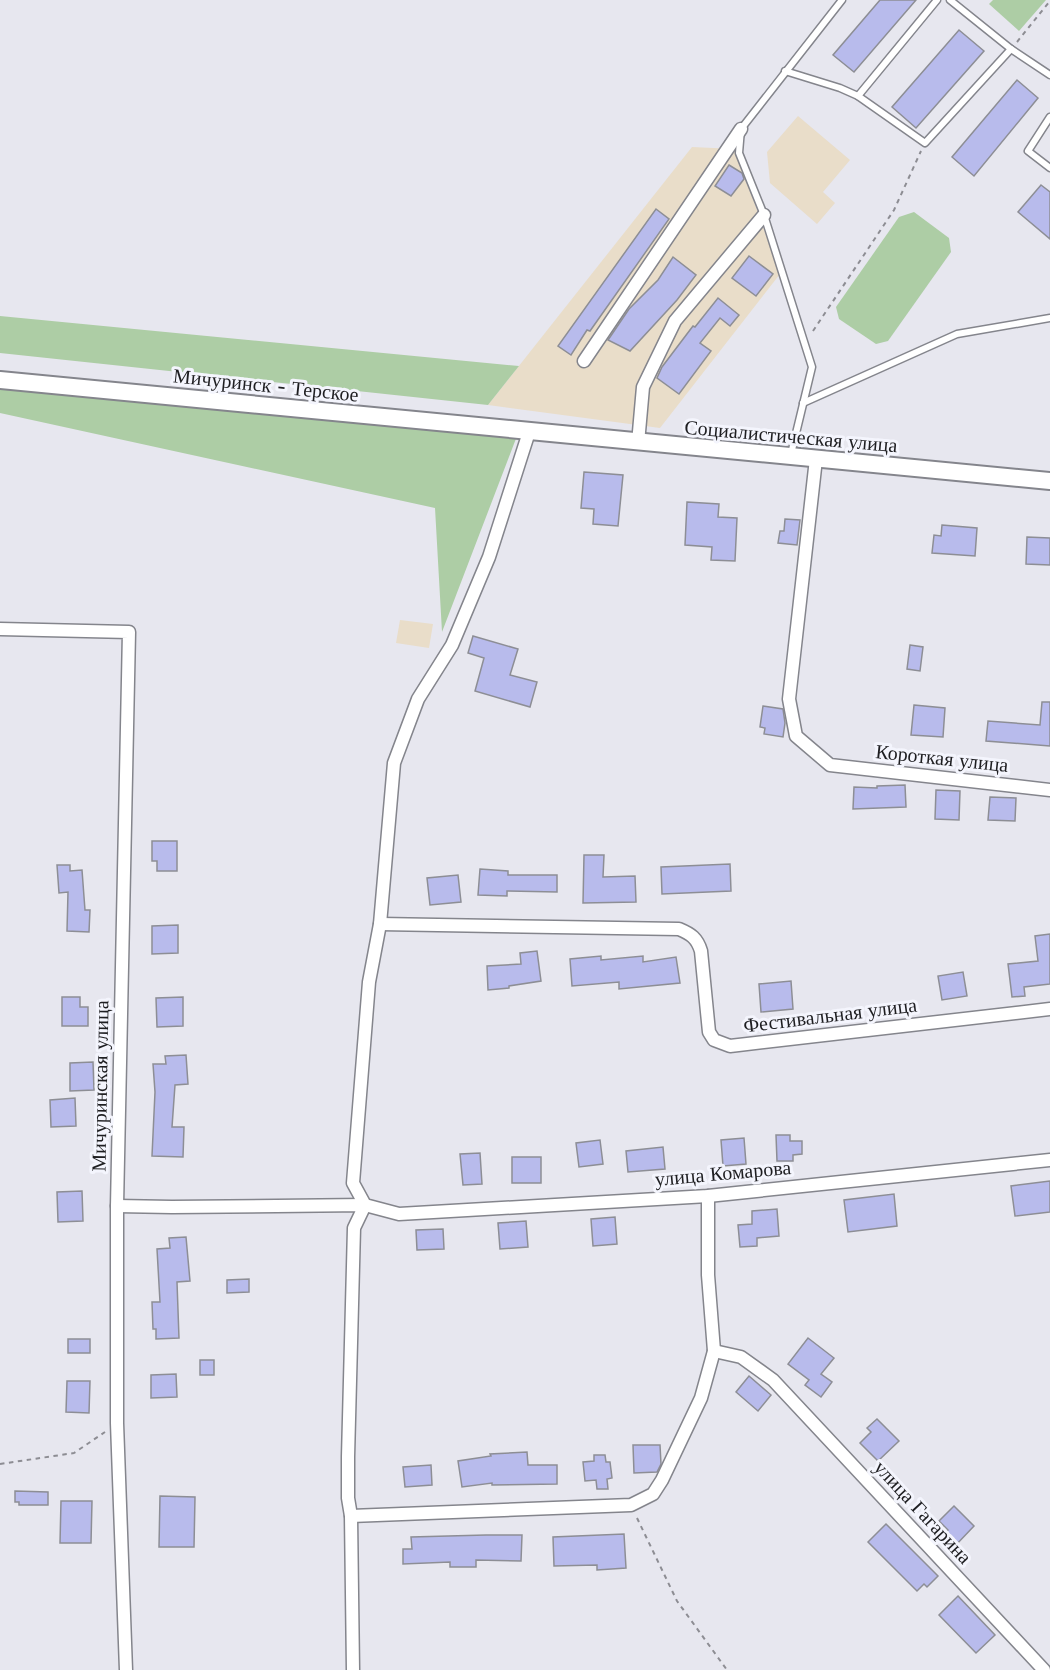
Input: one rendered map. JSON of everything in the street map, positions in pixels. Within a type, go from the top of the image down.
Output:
[{"type":"street","points":[[584,361],[741,129]]},
{"type":"street","points":[[638,443],[643,387],[675,321],[764,215]]},
{"type":"street","name":"Мичуринск - Терское","points":[[0,380],[529,432]]},
{"type":"street","points":[[353,1670],[348,1457],[354,1228],[365,1205],[353,1183],[369,982],[380,924],[393,763],[418,699],[452,645],[489,557],[529,432]]},
{"type":"street","name":"Социалистическая улица","points":[[529,432],[1050,482]]},
{"type":"street","name":"Короткая улица","points":[[816,459],[789,699],[796,736],[830,765],[1050,790]]},
{"type":"street","name":"Мичуринская улица","points":[[0,629],[129,632],[117,1206],[117,1423],[126,1670]]},
{"type":"street","name":"Фестивальная улица","points":[[380,924],[679,929],[698,940],[709,1032],[714,1040],[730,1046],[1050,1009]]},
{"type":"street","name":"улица Комарова","points":[[117,1206],[365,1205],[399,1214],[708,1196],[1050,1160]]},
{"type":"street","points":[[351,1516],[631,1505],[653,1494],[663,1480],[701,1398],[714,1351],[708,1275],[708,1196]]},
{"type":"street","name":"улица Гагарина","points":[[714,1351],[741,1357],[772,1380],[1044,1670]]},
{"type":"lane","points":[[790,456],[812,367],[764,215],[740,153],[741,129],[842,0]]},
{"type":"lane","points":[[858,96],[937,0]]},
{"type":"lane","points":[[950,0],[1011,49],[1050,75]]},
{"type":"lane","points":[[785,71],[858,96],[925,143],[1011,49]]},
{"type":"lane","points":[[1050,117],[1028,151],[1050,168]]},
{"type":"lane","points":[[803,403],[957,334],[1050,318]]},
{"type":"path","points":[[1011,49],[1050,1]]},
{"type":"path","points":[[805,342],[894,210],[925,143]]},
{"type":"path","points":[[0,1464],[74,1453],[117,1423]]},
{"type":"path","points":[[631,1505],[677,1601],[727,1670]]},
{"type":"shaded area","points":[[798,116],[850,160],[823,192],[835,203],[817,224],[770,183],[767,152]]},
{"type":"shaded area","points":[[692,147],[735,149],[780,274],[660,428],[488,405]]},
{"type":"shaded area","points":[[400,620],[433,624],[429,648],[396,643]]},
{"type":"green space","points":[[993,0],[1046,0],[1019,31],[989,4]]},
{"type":"green space","points":[[914,212],[949,238],[951,252],[888,341],[876,344],[839,319],[836,307],[899,217]]},
{"type":"green space","points":[[0,316],[519,366],[488,405],[0,353]]},
{"type":"green space","points":[[0,388],[517,436],[442,632],[435,508],[0,413]]},
{"type":"building","points":[[880,0],[916,0],[854,72],[833,55]]},
{"type":"building","points":[[959,30],[984,51],[916,128],[892,107]]},
{"type":"building","points":[[1017,80],[1038,98],[974,176],[952,157]]},
{"type":"building","points":[[729,165],[742,173],[744,179],[731,196],[715,186]]},
{"type":"building","points":[[1041,185],[1050,192],[1050,239],[1018,212]]},
{"type":"building","points":[[656,209],[669,219],[571,355],[558,346]]},
{"type":"building","points":[[749,256],[773,274],[756,296],[732,278]]},
{"type":"building","points":[[673,257],[696,275],[677,300],[630,351],[608,340],[629,309],[658,280]]},
{"type":"building","points":[[718,298],[739,315],[730,326],[720,318],[700,343],[711,351],[679,394],[657,378],[662,367],[693,326],[695,327]]},
{"type":"building","points":[[584,472],[623,475],[618,526],[593,524],[594,509],[581,508]]},
{"type":"building","points":[[687,502],[719,504],[718,517],[737,518],[735,561],[711,560],[712,547],[685,545]]},
{"type":"building","points":[[785,519],[800,520],[797,545],[778,543],[780,531],[784,531]]},
{"type":"building","points":[[942,525],[977,528],[975,556],[932,553],[934,535],[941,536]]},
{"type":"building","points":[[1027,537],[1050,538],[1050,565],[1026,564]]},
{"type":"building","points":[[473,636],[518,649],[510,675],[537,682],[530,707],[475,691],[484,658],[468,653]]},
{"type":"building","points":[[910,645],[923,647],[920,671],[907,669]]},
{"type":"building","points":[[1042,702],[1050,702],[1050,746],[986,741],[988,721],[1040,725]]},
{"type":"building","points":[[914,705],[945,708],[943,737],[911,735]]},
{"type":"building","points":[[763,706],[783,709],[785,723],[783,737],[764,734],[765,728],[760,727]]},
{"type":"building","points":[[905,785],[906,807],[853,809],[854,787],[877,788],[877,786]]},
{"type":"building","points":[[936,790],[960,791],[959,820],[935,819]]},
{"type":"building","points":[[990,797],[1016,798],[1015,821],[988,820]]},
{"type":"building","points":[[152,841],[177,841],[177,871],[157,871],[157,861],[152,861]]},
{"type":"building","points":[[584,855],[604,855],[603,877],[635,876],[636,902],[583,903]]},
{"type":"building","points":[[730,864],[731,891],[662,894],[661,867]]},
{"type":"building","points":[[57,865],[70,865],[70,871],[82,870],[85,910],[90,910],[89,932],[67,931],[68,892],[59,893]]},
{"type":"building","points":[[480,869],[508,871],[508,875],[557,875],[557,892],[507,891],[507,896],[478,895]]},
{"type":"building","points":[[458,875],[461,902],[430,905],[427,878]]},
{"type":"building","points":[[178,925],[178,953],[152,954],[152,926]]},
{"type":"building","points":[[1050,934],[1050,984],[1024,987],[1025,996],[1012,997],[1008,964],[1038,961],[1035,936]]},
{"type":"building","points":[[537,951],[541,981],[488,990],[487,966],[521,964],[520,953]]},
{"type":"building","points":[[601,956],[601,960],[643,956],[643,962],[676,957],[680,983],[619,989],[619,982],[572,986],[570,959]]},
{"type":"building","points":[[963,972],[967,996],[942,1000],[938,976]]},
{"type":"building","points":[[791,981],[793,1009],[761,1012],[759,984]]},
{"type":"building","points":[[62,997],[80,997],[80,1007],[88,1007],[88,1026],[62,1026]]},
{"type":"building","points":[[183,997],[183,1026],[157,1027],[156,998]]},
{"type":"building","points":[[186,1055],[188,1084],[175,1085],[172,1127],[184,1127],[183,1157],[152,1156],[155,1092],[153,1064],[166,1064],[165,1056]]},
{"type":"building","points":[[93,1062],[94,1090],[70,1091],[70,1063]]},
{"type":"building","points":[[75,1098],[76,1126],[51,1127],[50,1100]]},
{"type":"building","points":[[776,1135],[790,1135],[790,1141],[802,1141],[802,1154],[793,1155],[793,1161],[777,1161]]},
{"type":"building","points":[[744,1138],[746,1164],[723,1166],[721,1140]]},
{"type":"building","points":[[600,1140],[603,1164],[579,1167],[576,1143]]},
{"type":"building","points":[[663,1147],[665,1169],[628,1172],[626,1151]]},
{"type":"building","points":[[480,1153],[482,1184],[463,1185],[460,1154]]},
{"type":"building","points":[[512,1157],[541,1157],[541,1183],[512,1183]]},
{"type":"building","points":[[1050,1181],[1050,1212],[1015,1216],[1011,1186]]},
{"type":"building","points":[[82,1191],[83,1221],[58,1222],[57,1192]]},
{"type":"building","points":[[894,1194],[897,1226],[848,1232],[844,1200]]},
{"type":"building","points":[[777,1209],[779,1236],[757,1238],[757,1246],[740,1247],[738,1225],[752,1224],[752,1211]]},
{"type":"building","points":[[615,1217],[617,1244],[593,1246],[591,1219]]},
{"type":"building","points":[[526,1221],[528,1247],[500,1249],[498,1223]]},
{"type":"building","points":[[443,1229],[444,1249],[417,1250],[416,1230]]},
{"type":"building","points":[[186,1237],[190,1281],[177,1282],[179,1338],[156,1339],[156,1329],[153,1329],[152,1302],[160,1302],[157,1249],[170,1248],[169,1238]]},
{"type":"building","points":[[249,1279],[249,1292],[227,1293],[227,1280]]},
{"type":"building","points":[[808,1338],[834,1358],[821,1374],[832,1382],[821,1397],[805,1385],[809,1380],[788,1364]]},
{"type":"building","points":[[68,1339],[90,1339],[90,1353],[68,1353]]},
{"type":"building","points":[[200,1360],[214,1360],[214,1375],[200,1375]]},
{"type":"building","points":[[176,1374],[177,1397],[151,1398],[151,1375]]},
{"type":"building","points":[[749,1376],[771,1395],[758,1411],[736,1392]]},
{"type":"building","points":[[67,1381],[90,1381],[89,1413],[66,1412]]},
{"type":"building","points":[[877,1419],[899,1441],[878,1461],[860,1443],[871,1432],[867,1428]]},
{"type":"building","points":[[633,1445],[660,1445],[661,1464],[657,1472],[634,1473]]},
{"type":"building","points":[[527,1452],[528,1465],[557,1465],[557,1484],[492,1485],[492,1483],[462,1487],[458,1461],[491,1456],[490,1454]]},
{"type":"building","points":[[594,1455],[605,1455],[606,1462],[610,1462],[612,1478],[607,1479],[608,1489],[597,1489],[596,1480],[585,1481],[583,1462],[594,1461]]},
{"type":"building","points":[[431,1465],[432,1485],[405,1487],[403,1467]]},
{"type":"building","points":[[15,1491],[48,1492],[48,1505],[19,1505],[19,1502],[15,1502]]},
{"type":"building","points":[[160,1496],[195,1497],[194,1547],[159,1547]]},
{"type":"building","points":[[61,1501],[92,1501],[91,1543],[60,1543]]},
{"type":"building","points":[[954,1506],[974,1526],[955,1546],[944,1535],[948,1530],[939,1521]]},
{"type":"building","points":[[886,1524],[938,1576],[927,1587],[924,1584],[917,1591],[868,1542]]},
{"type":"building","points":[[624,1534],[626,1568],[597,1570],[597,1565],[554,1566],[553,1537]]},
{"type":"building","points":[[522,1535],[521,1561],[476,1560],[476,1567],[450,1567],[450,1562],[403,1564],[403,1549],[412,1549],[411,1537]]},
{"type":"building","points":[[958,1596],[995,1635],[976,1653],[939,1615]]}]
